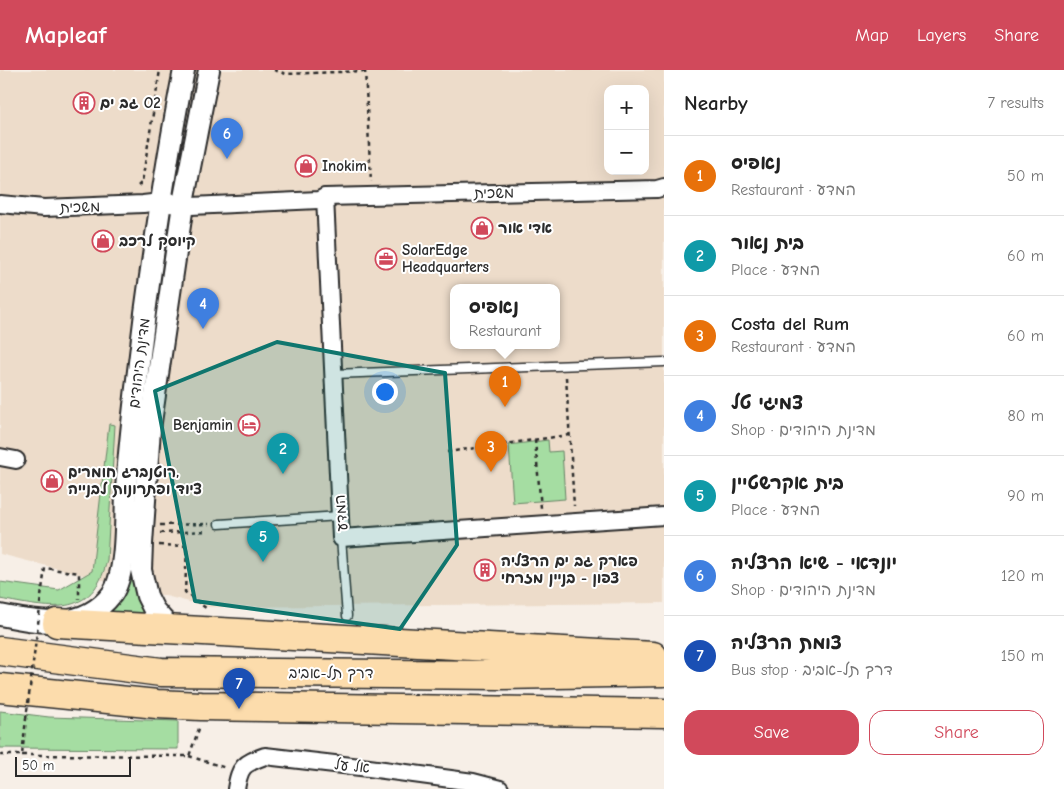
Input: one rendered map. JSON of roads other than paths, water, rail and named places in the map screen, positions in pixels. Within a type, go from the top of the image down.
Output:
[{"type":"highway","points":[[57,623],[664,656]]},
{"type":"highway","name":"דרך תל-אביב","points":[[0,650],[161,672],[500,674],[664,672]]},
{"type":"highway","points":[[5,688],[156,704],[201,706],[664,713]]},
{"type":"street","name":"מדינת היהודים","points":[[57,623],[80,618],[102,603],[112,593],[121,572],[130,433],[159,203],[184,70]]},
{"type":"street","name":"מדינת היהודים","points":[[180,631],[169,626],[154,610],[147,596],[141,570],[150,429],[184,202],[209,70]]},
{"type":"street","name":"משכית","points":[[0,204],[44,208],[319,194],[325,197],[657,189],[664,187]]},
{"type":"street","name":"המדע","points":[[325,197],[341,538],[664,516]]},
{"type":"street","points":[[0,615],[57,623]]},
{"type":"street","name":"אל על","points":[[236,789],[239,772],[249,762],[265,756],[473,782],[500,789]]},
{"type":"lane","points":[[333,374],[664,362]]},
{"type":"lane","points":[[219,524],[340,516]]},
{"type":"lane","points":[[341,538],[346,616]]},
{"type":"place","name":"גב ים O2","points":[[84,103]]},
{"type":"place","name":"יונדאי - שיא הרצליה","points":[[227,159]]},
{"type":"place","name":"Inokim","points":[[306,166]]},
{"type":"place","name":"אדי אור","points":[[482,228]]},
{"type":"place","name":"קיוסק לרכב","points":[[103,241]]},
{"type":"place","name":"SolarEdge Headquarters","points":[[386,259]]},
{"type":"place","name":"צמיגי טל","points":[[203,329]]},
{"type":"place","name":"נאפיס","points":[[505,407]]},
{"type":"place","name":"Benjamin","points":[[249,425]]},
{"type":"place","name":"Costa del Rum","points":[[491,472]]},
{"type":"place","name":"בית נאור","points":[[283,474]]},
{"type":"place","name":"רוטנברג חומרים, ציוד ופתרונות לבנייה","points":[[52,481]]},
{"type":"place","name":"בית אקרשטיין","points":[[263,562]]},
{"type":"place","name":"פארק גב ים הרצליה צפון - בניין מזרחי","points":[[485,570]]},
{"type":"place","name":"צומת הרצליה","points":[[239,709]]}]
